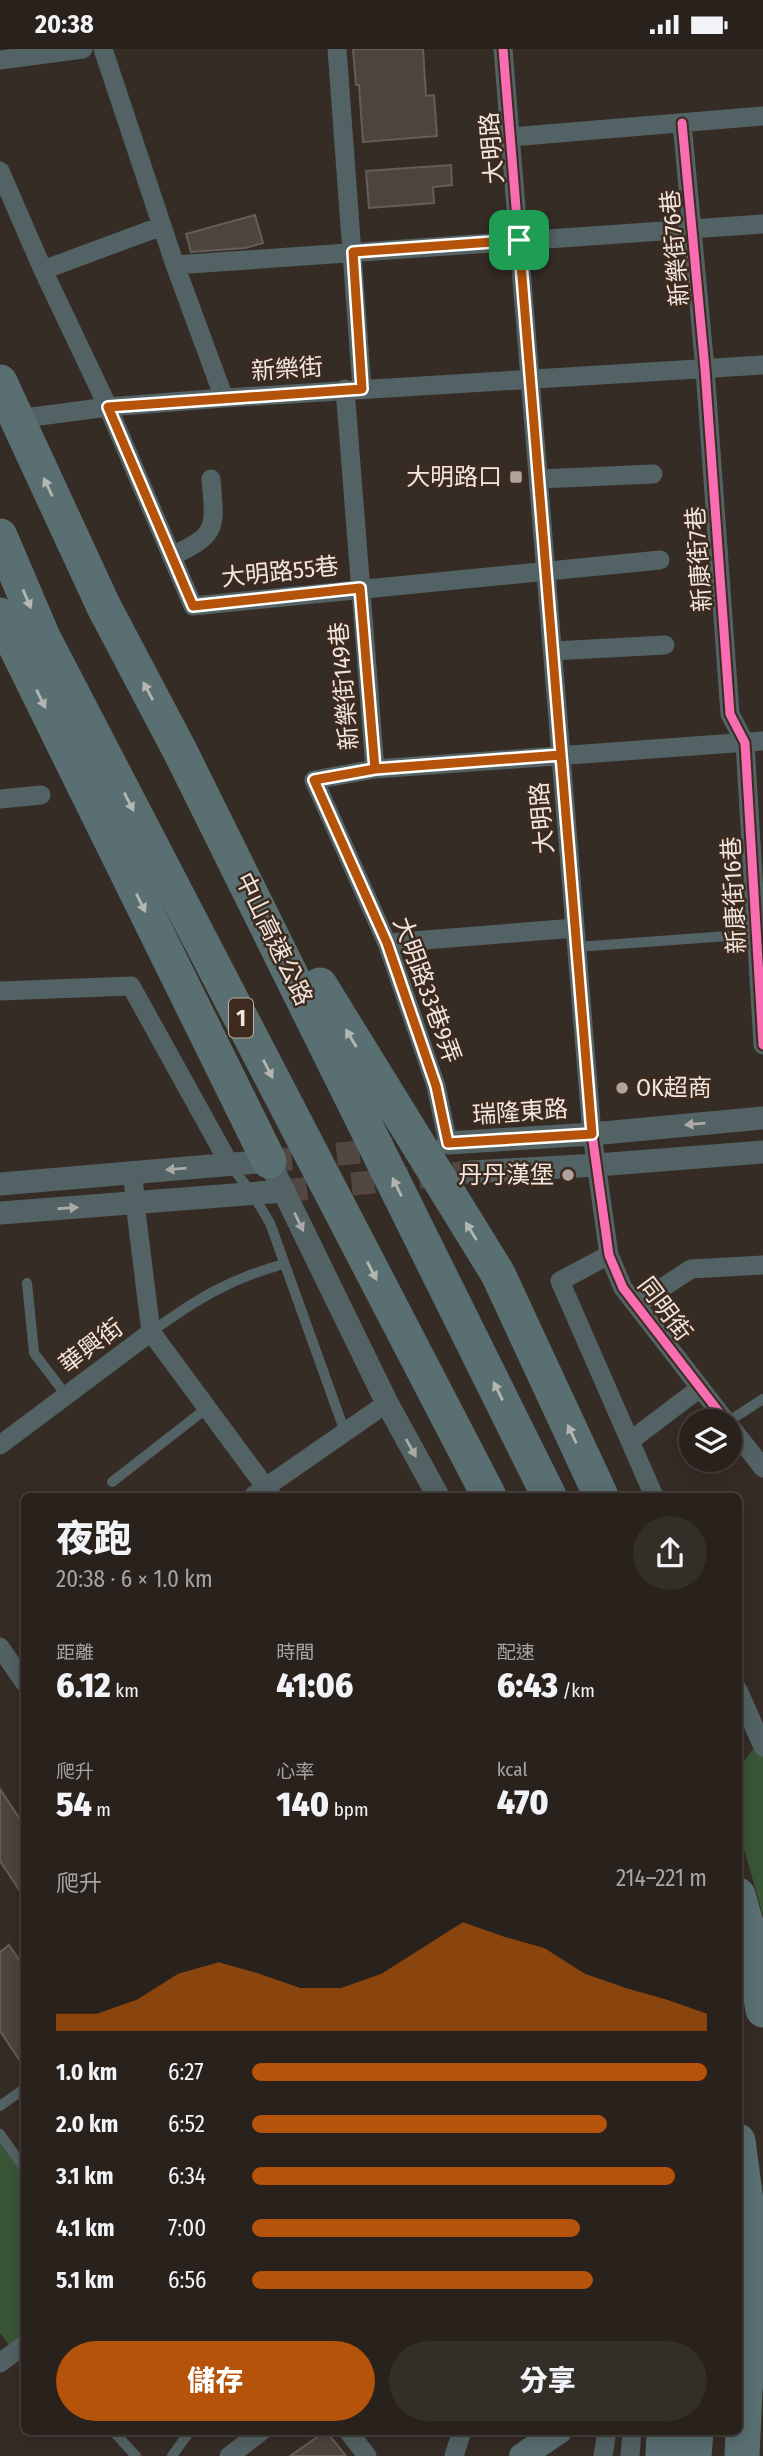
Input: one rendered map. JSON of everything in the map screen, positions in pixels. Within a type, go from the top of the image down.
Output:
[{"type":"highway","name":"中山高速公路","points":[[8,410],[548,1493]]},
{"type":"highway","name":"1","points":[[0,536],[43,637],[487,1493]]},
{"type":"highway","points":[[0,615],[276,1176]]},
{"type":"highway","points":[[180,751],[374,1076],[498,1274],[600,1493]]},
{"type":"highway","points":[[742,1909],[751,1941],[763,2010]]},
{"type":"highway","points":[[742,2166],[758,2268],[757,2326],[746,2389],[743,2456]]},
{"type":"highway","points":[[663,2456],[664,2435]]},
{"type":"highway","points":[[694,2456],[696,2435]]},
{"type":"main road","points":[[742,2294],[758,2268]]},
{"type":"main road","points":[[522,2456],[553,2435]]},
{"type":"street","points":[[0,60],[83,49]]},
{"type":"street","name":"新樂街","points":[[103,49],[175,265],[224,398],[763,365]]},
{"type":"street","name":"新樂街149巷","points":[[337,49],[353,252],[360,588],[375,769]]},
{"type":"street","name":"大明路","points":[[503,49],[592,1134],[597,1165]]},
{"type":"street","points":[[510,137],[763,116]]},
{"type":"street","name":"新樂街76巷","points":[[682,123],[705,369]]},
{"type":"street","name":"大明路55巷","points":[[0,171],[43,271],[108,407],[193,606],[660,560]]},
{"type":"street","points":[[175,265],[763,224]]},
{"type":"street","points":[[43,271],[162,226]]},
{"type":"street","name":"新康街7巷","points":[[705,369],[730,715],[754,742]]},
{"type":"street","points":[[8,410],[108,407],[224,398]]},
{"type":"street","points":[[539,479],[653,474]]},
{"type":"street","points":[[172,556],[208,535],[214,520],[211,479]]},
{"type":"street","points":[[553,651],[665,645]]},
{"type":"street","points":[[375,769],[754,742]]},
{"type":"street","name":"新康街16巷","points":[[754,742],[763,1045]]},
{"type":"street","name":"大明路33巷9弄","points":[[375,769],[314,780],[387,943],[436,1086],[448,1143]]},
{"type":"street","points":[[0,799],[41,795]]},
{"type":"street","points":[[387,943],[576,938]]},
{"type":"street","points":[[0,991],[131,986],[230,1165]]},
{"type":"street","name":"瑞隆東路","points":[[448,1143],[592,1134],[763,1118]]},
{"type":"street","points":[[471,1172],[763,1152]]},
{"type":"street","points":[[0,1184],[230,1165],[276,1176]]},
{"type":"street","name":"同明街","points":[[597,1165],[610,1255],[623,1288],[717,1409]]},
{"type":"street","name":"華興街","points":[[0,1445],[150,1332],[133,1173]]},
{"type":"street","points":[[0,1213],[252,1193],[276,1176]]},
{"type":"street","points":[[276,1176],[387,1403],[436,1493]]},
{"type":"street","points":[[610,1255],[560,1281],[653,1493]]},
{"type":"street","points":[[636,1305],[691,1269],[763,1265]]},
{"type":"street","points":[[150,1332],[207,1408],[263,1493],[387,1403]]},
{"type":"street","points":[[630,1441],[700,1388]]},
{"type":"street","name":"同明街","points":[[742,1441],[763,1468]]},
{"type":"street","points":[[0,1647],[19,1661]]},
{"type":"street","points":[[742,1700],[763,1747]]},
{"type":"street","points":[[0,2363],[21,2347]]},
{"type":"street","points":[[229,2456],[257,2435]]},
{"type":"street","points":[[351,2435],[366,2456]]},
{"type":"street","points":[[454,2456],[461,2435]]},
{"type":"street","points":[[603,2456],[606,2435]]},
{"type":"street","points":[[630,2456],[632,2435]]},
{"type":"lane","points":[[576,938],[759,934]]},
{"type":"lane","points":[[230,1165],[252,1193],[270,1223],[345,1431]]},
{"type":"lane","points":[[150,1332],[214,1290],[248,1273],[284,1264]]},
{"type":"lane","points":[[27,1283],[34,1353],[66,1395]]},
{"type":"lane","points":[[742,1413],[763,1399]]},
{"type":"lane","points":[[112,1482],[207,1408]]},
{"type":"lane","points":[[0,2106],[21,2091]]},
{"type":"lane","points":[[0,2134],[21,2164]]},
{"type":"lane","points":[[117,2435],[135,2456]]},
{"type":"lane","points":[[172,2456],[187,2435]]},
{"type":"green space","points":[[763,1737],[763,1916],[742,1842],[742,1763]]},
{"type":"green space","points":[[0,2142],[21,2172],[21,2338],[10,2346],[0,2333]]},
{"type":"building","points":[[353,49],[423,49],[426,96],[434,95],[437,136],[363,142],[359,85],[356,85]]},
{"type":"building","points":[[451,165],[452,185],[433,187],[434,203],[369,208],[366,171]]},
{"type":"building","points":[[255,215],[263,243],[245,248],[191,252],[186,234]]},
{"type":"building","points":[[0,1789],[21,1820],[21,1892],[0,1861]]},
{"type":"building","points":[[9,1945],[21,1963],[21,2062],[0,2031],[0,1952]]},
{"type":"building","points":[[320,2435],[329,2435],[346,2456],[290,2456]]},
{"type":"tunnel","points":[[269,1161],[429,1145]]},
{"type":"tunnel","points":[[284,1191],[471,1172]]},
{"type":"cycle path","points":[[503,49],[592,1134],[609,1255],[623,1288],[717,1409]]},
{"type":"cycle path","points":[[682,123],[705,369],[730,714],[745,743],[763,1045]]},
{"type":"place","name":"大明路口","points":[[516,477]]},
{"type":"place","name":"OK超商","points":[[622,1088]]},
{"type":"place","name":"丹丹漢堡","points":[[568,1175]]},
{"type":"route","points":[[519,240],[353,252],[362,389],[108,407],[193,606],[360,588],[375,769],[561,755],[592,1134],[448,1143],[436,1086],[387,943],[314,780],[375,769],[468,762],[561,755],[519,240]]}]
